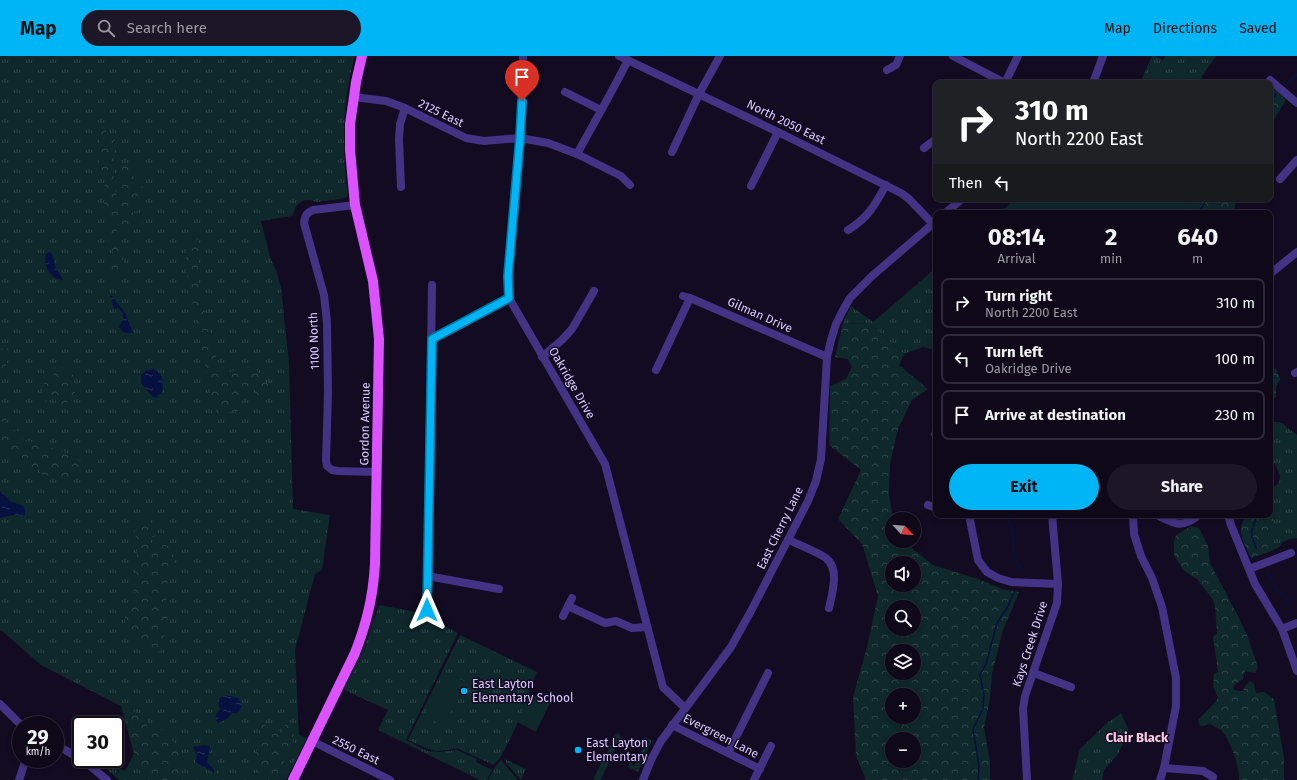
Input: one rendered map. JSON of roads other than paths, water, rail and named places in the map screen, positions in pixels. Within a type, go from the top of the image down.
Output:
[{"type":"main road","name":"Gordon Avenue","points":[[293,780],[355,653],[364,631],[374,586],[379,358],[378,320],[373,281],[355,205],[350,150],[350,124],[356,82],[362,56]]},
{"type":"street","name":"Oakridge Drive","points":[[523,56],[520,138],[508,276],[509,298],[605,464],[663,687],[685,708]]},
{"type":"street","name":"North 2050 East","points":[[619,56],[886,185],[909,199],[933,221]]},
{"type":"street","points":[[672,152],[699,94],[720,56]]},
{"type":"street","points":[[887,70],[896,65],[900,56]]},
{"type":"street","points":[[953,56],[999,80]]},
{"type":"street","points":[[1006,80],[1018,56]]},
{"type":"street","points":[[1094,80],[1103,56]]},
{"type":"street","points":[[577,154],[614,89],[628,60]]},
{"type":"street","points":[[1273,83],[1297,103]]},
{"type":"street","points":[[565,92],[601,110]]},
{"type":"street","name":"2125 East","points":[[354,97],[386,100],[466,138],[484,140],[520,138],[548,143],[577,154],[621,176],[630,185]]},
{"type":"street","points":[[401,187],[399,140],[400,124],[405,108]]},
{"type":"street","points":[[751,186],[778,132]]},
{"type":"street","points":[[924,148],[933,141]]},
{"type":"street","points":[[1280,179],[1297,160]]},
{"type":"street","points":[[848,230],[860,224],[877,203],[886,185]]},
{"type":"street","points":[[949,210],[959,202]]},
{"type":"street","name":"1100 North","points":[[355,205],[313,210],[307,213],[304,218],[304,223],[324,295],[327,322],[327,466],[332,470],[338,471],[377,472]]},
{"type":"street","name":"East Cherry Lane","points":[[643,780],[661,741],[731,647],[789,540],[808,501],[816,481],[821,459],[827,357],[836,324],[850,298],[872,276],[933,223]]},
{"type":"street","points":[[1273,272],[1297,252]]},
{"type":"street","points":[[427,610],[426,576],[432,285]]},
{"type":"street","points":[[542,357],[562,340],[572,328],[594,291]]},
{"type":"street","name":"Gilman Drive","points":[[656,370],[687,297],[827,357]]},
{"type":"street","points":[[432,339],[509,298]]},
{"type":"street","points":[[928,505],[933,507]]},
{"type":"street","points":[[970,518],[978,560],[987,572],[998,578],[1011,582],[1058,584]]},
{"type":"street","name":"Kays Creek Drive","points":[[1027,780],[1023,709],[1025,696],[1057,603],[1058,584],[1052,518]]},
{"type":"street","points":[[1133,518],[1134,534],[1141,556],[1152,578],[1162,607],[1176,678],[1176,706],[1164,768],[1160,780]]},
{"type":"street","points":[[1162,518],[1180,524],[1190,522],[1195,518]]},
{"type":"street","points":[[1229,518],[1255,584],[1282,629],[1297,671]]},
{"type":"street","points":[[789,540],[827,558],[833,570],[834,582],[829,608]]},
{"type":"street","points":[[1249,569],[1291,552]]},
{"type":"street","points":[[426,576],[499,589]]},
{"type":"street","points":[[564,616],[572,598]]},
{"type":"street","points":[[568,606],[605,623],[616,621],[632,628],[647,627]]},
{"type":"street","points":[[1282,629],[1297,623]]},
{"type":"street","points":[[728,753],[768,673]]},
{"type":"street","points":[[1034,673],[1071,687]]},
{"type":"street","points":[[0,704],[12,716]]},
{"type":"street","name":"Evergreen Lane","points":[[672,725],[760,769]]},
{"type":"street","name":"2550 East","points":[[312,741],[390,780]]},
{"type":"street","points":[[754,780],[771,746]]},
{"type":"street","points":[[64,749],[84,761],[107,780]]},
{"type":"street","points":[[19,780],[23,768]]},
{"type":"street","points":[[1164,768],[1203,771],[1213,777]]},
{"type":"water","points":[[49,252],[53,256],[55,266],[63,280],[54,277],[48,271],[45,258],[46,254]]},
{"type":"water","points":[[110,295],[126,314],[133,333],[124,333],[119,327],[123,320],[123,315],[118,308],[114,309]]},
{"type":"water","points":[[153,369],[159,373],[163,382],[162,393],[156,398],[152,396],[141,383],[141,375],[146,371]]},
{"type":"water","points":[[0,491],[10,501],[23,506],[25,511],[24,516],[13,515],[0,518]]},
{"type":"water","points":[[225,695],[238,698],[241,707],[238,713],[232,713],[227,719],[218,723],[215,719],[220,709],[219,701]]},
{"type":"water","points":[[205,745],[209,746],[210,748],[207,762],[214,770],[214,773],[195,762],[197,755],[193,747]]},
{"type":"waterway","points":[[1286,85],[1297,74]]},
{"type":"waterway","points":[[1273,98],[1276,94]]},
{"type":"waterway","points":[[1200,210],[1205,202]]},
{"type":"waterway","points":[[1008,518],[1012,526],[1013,547],[1020,571]]},
{"type":"waterway","points":[[1255,518],[1252,537],[1256,548]]},
{"type":"waterway","points":[[1267,570],[1277,591],[1284,595],[1288,606]]},
{"type":"waterway","points":[[978,780],[979,766],[973,729],[983,709],[984,695],[980,675],[986,664],[997,623],[1008,606],[1014,592]]},
{"type":"place","name":"East Layton Elementary School","points":[[464,691]]},
{"type":"place","name":"East Layton Elementary","points":[[578,750]]},
{"type":"district","name":"Clair Black","points":[[1137,737]]}]
